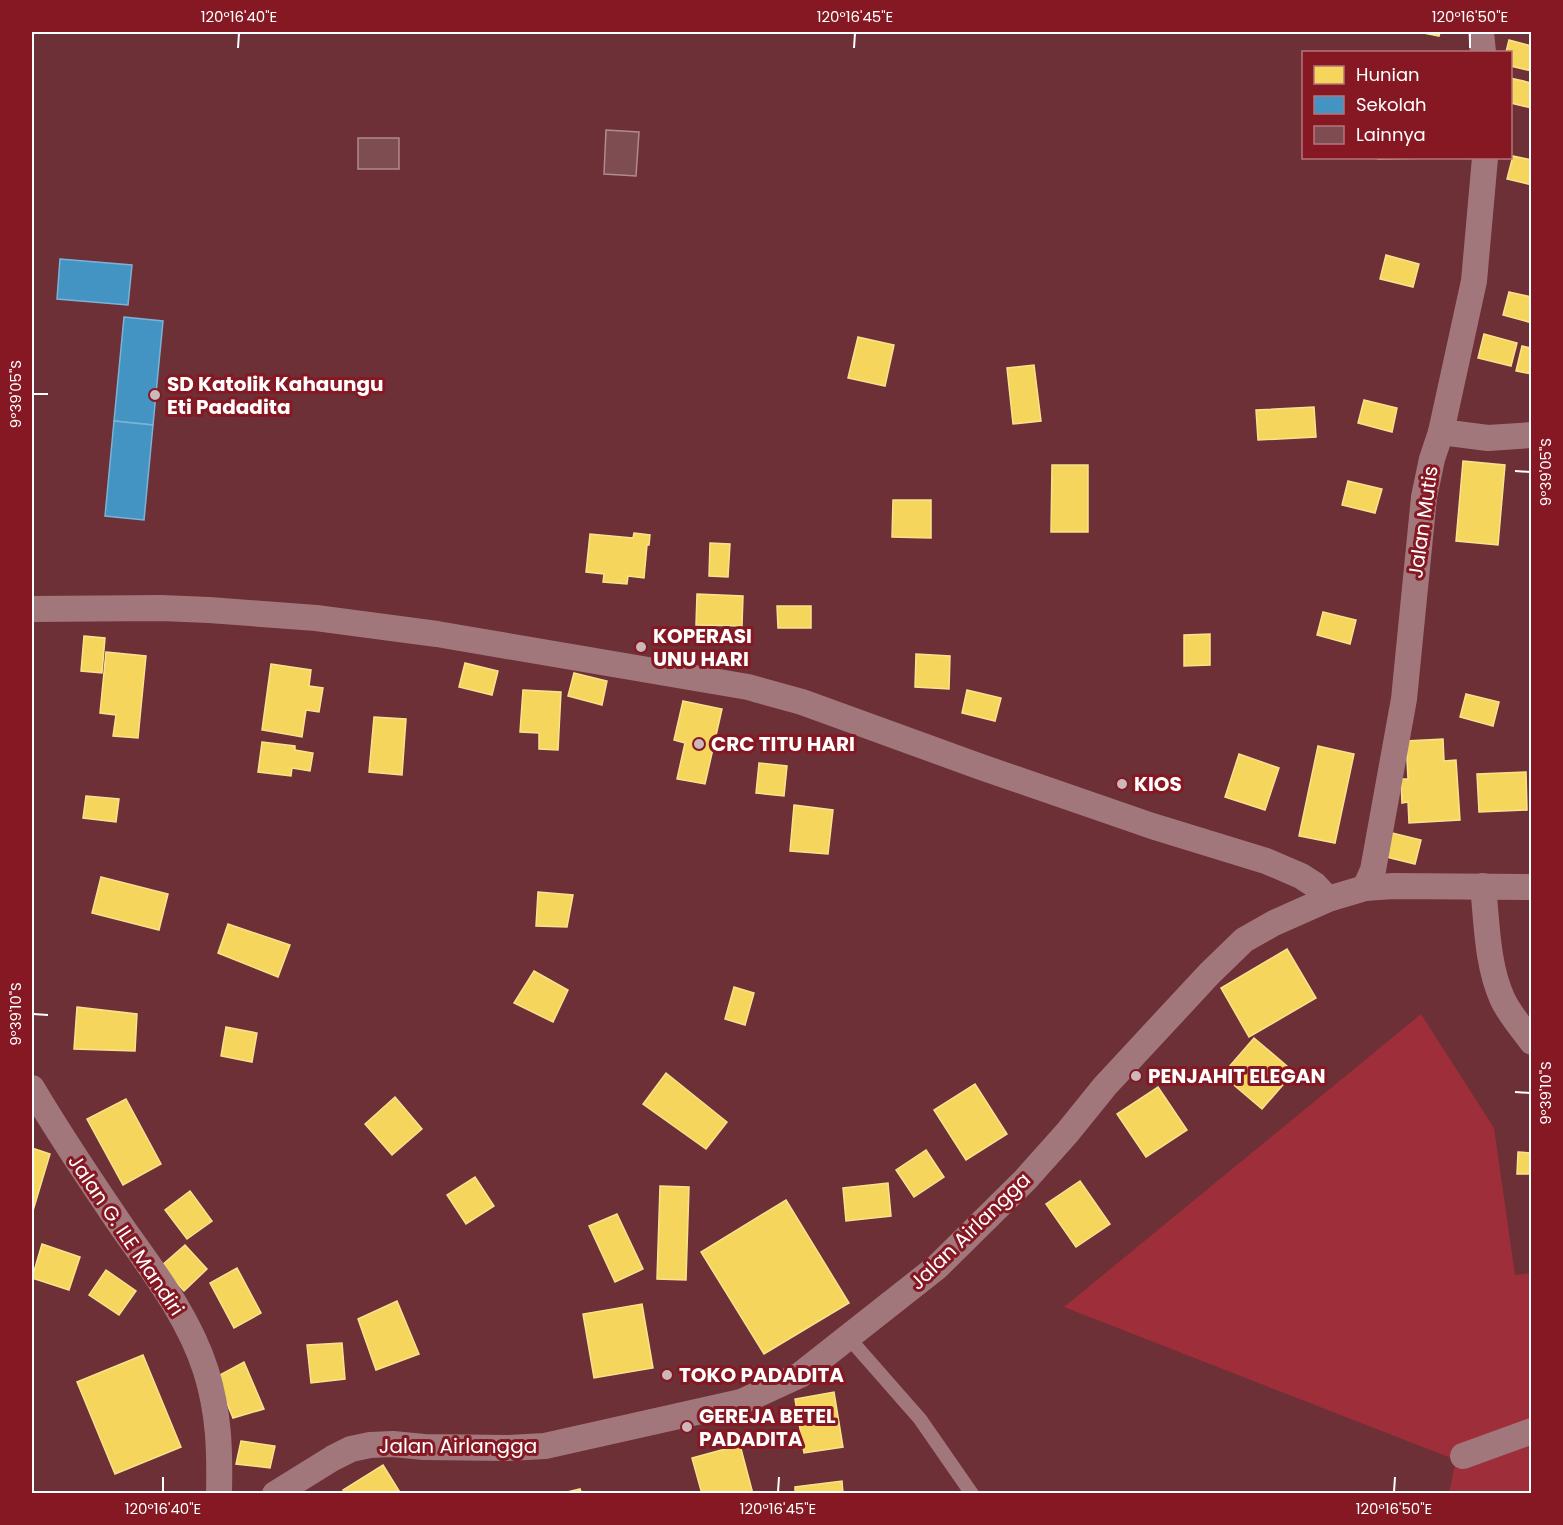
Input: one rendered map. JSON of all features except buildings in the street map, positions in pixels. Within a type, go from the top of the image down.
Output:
[{"type":"street","points":[[1481,32],[1483,51]]},
{"type":"street","name":"Jalan Mutis","points":[[1365,888],[1373,870],[1404,699],[1424,497],[1432,459],[1441,432],[1474,281],[1485,159]]},
{"type":"street","points":[[1441,432],[1488,438],[1532,435]]},
{"type":"street","points":[[32,609],[185,609],[316,618],[437,634],[748,687],[802,702],[1152,826],[1266,861],[1302,876],[1315,885],[1328,899]]},
{"type":"street","name":"Jalan Airlangga","points":[[275,1494],[351,1449],[393,1444],[424,1447],[545,1446],[741,1402],[800,1375],[937,1267],[970,1235],[1025,1180],[1105,1086],[1209,974],[1244,940],[1274,923],[1328,899],[1365,888],[1393,886],[1532,887]]},
{"type":"street","points":[[1483,886],[1489,948],[1495,977],[1503,1000],[1532,1042]]},
{"type":"street","name":"Jalan G. ILE Mandiri","points":[[32,1088],[65,1144],[170,1294],[191,1332],[206,1372],[215,1411],[220,1447],[219,1494]]},
{"type":"street","points":[[1463,1456],[1532,1431]]},
{"type":"lane","points":[[848,1337],[920,1419],[972,1494]]},
{"type":"shaded area","points":[[1421,1014],[1494,1128],[1515,1275],[1531,1273],[1531,1493],[1449,1493],[1456,1460],[1064,1307]]},
{"type":"place","name":"SD Katolik Kahaungu Eti Padadita","points":[[155,395]]},
{"type":"place","name":"KOPERASI UNU HARI","points":[[641,647]]},
{"type":"place","name":"CRC TITU HARI","points":[[699,744]]},
{"type":"place","name":"KIOS","points":[[1122,784]]},
{"type":"place","name":"PENJAHIT ELEGAN","points":[[1136,1076]]},
{"type":"place","name":"TOKO PADADITA","points":[[667,1375]]},
{"type":"place","name":"GEREJA BETEL PADADITA","points":[[687,1427]]}]
